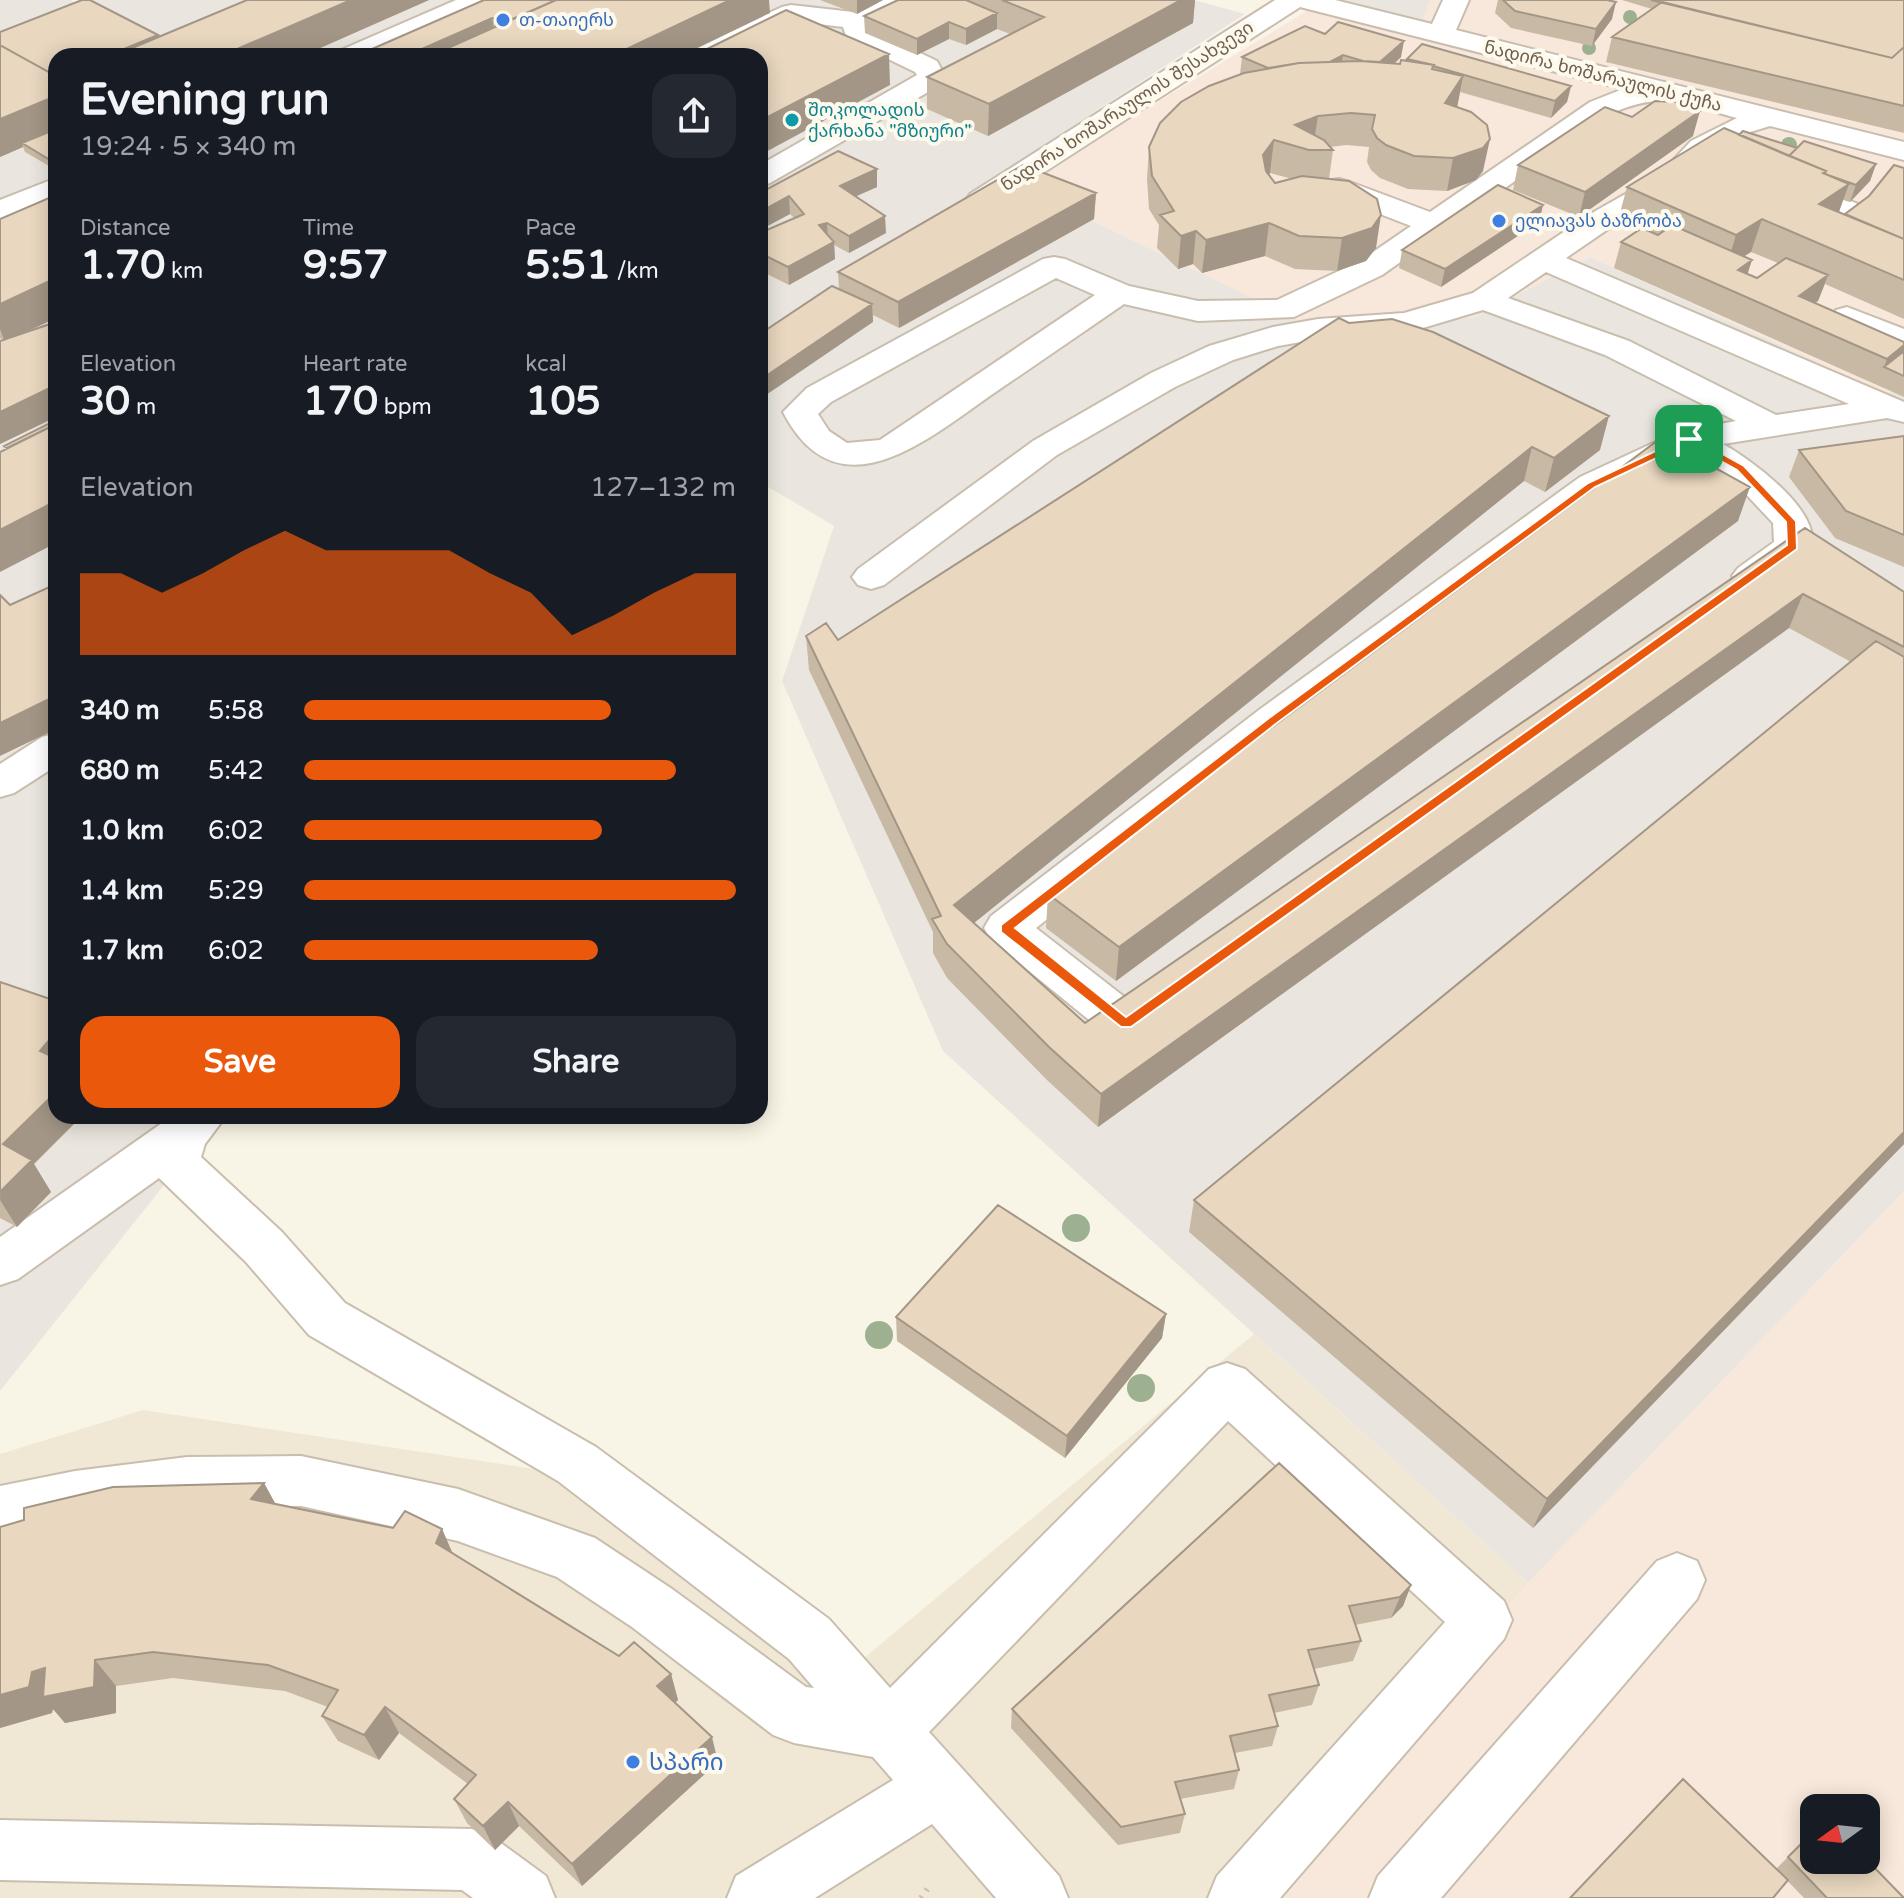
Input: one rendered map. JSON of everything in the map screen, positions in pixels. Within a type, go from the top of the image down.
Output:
[{"type":"street","points":[[369,48],[478,0]]},
{"type":"street","points":[[714,48],[791,13],[857,20],[896,0]]},
{"type":"street","name":"ნადირა ხოშარაულის შესახვევი","points":[[958,215],[1293,0]]},
{"type":"street","name":"ნადირა ხოშარაულის ქუჩა","points":[[1303,0],[1904,151]]},
{"type":"street","points":[[1441,35],[1456,0]]},
{"type":"street","points":[[768,172],[932,78],[927,67],[856,33],[857,20]]},
{"type":"street","points":[[1119,293],[892,447],[867,454],[839,453],[810,435],[800,412],[819,395],[1054,266],[1119,293],[1198,311],[1283,310],[1371,268],[1600,108],[1624,97],[1660,90]]},
{"type":"street","points":[[871,577],[1045,448],[1163,380],[1221,353],[1273,337],[1318,329],[1406,323],[1484,300],[1603,219],[1715,153],[1737,127],[1769,117]]},
{"type":"street","points":[[1756,171],[1857,214]]},
{"type":"street","points":[[1293,191],[1336,176],[1433,224]]},
{"type":"street","points":[[0,211],[48,190]]},
{"type":"street","points":[[1542,259],[1896,410]]},
{"type":"street","points":[[1484,300],[1617,348],[1769,425]]},
{"type":"street","points":[[1847,317],[1904,341]]},
{"type":"street","points":[[1190,978],[1126,1024],[1006,928],[1286,711],[1579,494],[1689,439],[1769,425],[1896,410]]},
{"type":"street","points":[[1689,439],[1740,468],[1791,521],[1806,553],[1716,601]]},
{"type":"street","points":[[0,783],[48,752]]},
{"type":"street","points":[[0,1264],[193,1125]]},
{"type":"street","points":[[193,1125],[175,1163],[264,1247],[327,1319],[577,1464],[809,1639],[1037,1898]]},
{"type":"street","points":[[889,1731],[1227,1386],[1484,1620],[1239,1898]]},
{"type":"street","points":[[0,1511],[75,1496],[187,1482],[301,1481],[458,1515],[575,1557],[652,1608],[794,1714],[889,1731]]},
{"type":"street","points":[[1400,1898],[1677,1580]]},
{"type":"street","points":[[758,1898],[938,1786]]},
{"type":"street","points":[[0,1850],[472,1860],[524,1898]]},
{"type":"path","points":[[921,1898],[928,1888]]},
{"type":"shaded area","points":[[0,0],[71,0],[79,6],[94,0],[1194,0],[1245,14],[997,175],[1332,336],[1475,317],[1590,257],[1887,394],[1904,381],[1904,1191],[1528,1583],[943,1051],[782,681],[834,526],[768,487],[768,48],[48,48],[48,1124],[213,1124],[0,1391]]},
{"type":"shaded area","name":"ელიავას ბაზრობა","points":[[1325,0],[1339,0],[1423,19],[1430,0],[1904,0],[1904,381],[1887,394],[1590,257],[1475,317],[1332,336],[1020,186]]},
{"type":"shaded area","points":[[1339,0],[1430,0],[1423,20]]},
{"type":"shaded area","points":[[1904,1191],[1904,1898],[1264,1898],[1528,1583]]},
{"type":"shaded area","points":[[1254,1334],[1528,1583],[1264,1898],[0,1898],[0,1454],[143,1410],[555,1472],[828,1688]]},
{"type":"building","points":[[82,0],[90,0],[158,35],[126,48],[48,48],[48,72],[0,45],[0,32]]},
{"type":"building","points":[[247,0],[351,0],[240,48],[132,48]]},
{"type":"building","points":[[484,0],[556,0],[503,23],[492,18],[424,48],[374,48]]},
{"type":"building","points":[[556,0],[730,0],[629,48],[448,48]]},
{"type":"building","points":[[898,0],[966,0],[997,13],[966,29],[949,22],[917,39],[864,16]]},
{"type":"building","points":[[1002,0],[1181,0],[989,104],[927,77],[1044,17]]},
{"type":"building","points":[[1503,0],[1616,2],[1596,29],[1515,11]]},
{"type":"building","points":[[1651,0],[1904,0],[1904,47],[1892,58]]},
{"type":"building","points":[[1662,2],[1892,58],[1904,47],[1904,106],[1612,37]]},
{"type":"building","points":[[786,10],[889,54],[768,117],[768,48],[709,48]]},
{"type":"building","points":[[1338,22],[1404,41],[1380,62],[1343,55],[1330,62],[1268,68],[1242,57],[1305,26],[1325,34]]},
{"type":"building","points":[[1422,44],[1571,86],[1555,101],[1407,59]]},
{"type":"building","points":[[0,45],[48,72],[48,99],[0,119]]},
{"type":"building","points":[[1401,60],[1434,65],[1432,69],[1463,76],[1445,103],[1471,112],[1487,125],[1490,139],[1483,148],[1453,158],[1414,156],[1377,138],[1372,129],[1375,115],[1351,113],[1318,116],[1295,125],[1324,140],[1333,150],[1309,150],[1274,140],[1263,155],[1266,171],[1275,183],[1302,176],[1349,181],[1377,199],[1381,215],[1372,228],[1342,238],[1299,236],[1269,223],[1206,240],[1196,231],[1181,236],[1160,215],[1174,211],[1152,176],[1149,147],[1160,123],[1181,102],[1209,86],[1244,73],[1299,63],[1360,61],[1400,64]]},
{"type":"building","points":[[1655,101],[1676,102],[1700,111],[1585,192],[1518,165],[1605,107],[1632,117]]},
{"type":"building","points":[[1724,128],[1826,171],[1823,173],[1849,184],[1819,204],[1904,239],[1904,280],[1762,219],[1736,235],[1627,187]]},
{"type":"building","points":[[1743,131],[1797,148],[1789,156],[1739,135]]},
{"type":"building","points":[[48,132],[48,159],[22,143]]},
{"type":"building","points":[[1804,141],[1876,164],[1856,185],[1789,156]]},
{"type":"building","points":[[838,151],[877,169],[840,186],[885,216],[849,236],[827,223],[819,225],[834,242],[788,267],[768,257],[768,230],[804,214],[789,196],[768,208],[768,189]]},
{"type":"building","points":[[1023,165],[1096,193],[898,302],[838,272]]},
{"type":"building","points":[[1894,165],[1904,168],[1904,239],[1845,214],[1869,196]]},
{"type":"building","points":[[1498,185],[1543,205],[1445,269],[1402,250]]},
{"type":"building","points":[[48,198],[48,282],[0,304],[0,219]]},
{"type":"building","points":[[1672,225],[1752,260],[1738,270],[1757,278],[1786,258],[1828,275],[1799,296],[1904,342],[1904,345],[1887,359],[1621,242],[1642,228],[1658,235]]},
{"type":"building","points":[[832,286],[872,304],[768,375],[768,329]]},
{"type":"building","points":[[1339,318],[1349,323],[1392,319],[1433,332],[1609,416],[1554,458],[1532,447],[954,905],[1085,1023],[1805,528],[1904,592],[1904,647],[1803,594],[1101,1094],[1049,1047],[947,944],[932,919],[941,916],[806,636],[826,623],[838,640]]},
{"type":"building","points":[[48,325],[48,389],[0,412],[0,341]]},
{"type":"building","points":[[1904,351],[1904,376],[1884,367]]},
{"type":"building","points":[[48,424],[48,428],[7,448],[4,446]]},
{"type":"building","points":[[48,428],[48,505],[0,530],[0,452]]},
{"type":"building","points":[[1904,436],[1904,535],[1846,511],[1799,450]]},
{"type":"building","points":[[1661,438],[1750,487],[1119,947],[1048,894]]},
{"type":"building","points":[[48,588],[48,699],[0,723],[0,595],[10,605]]},
{"type":"building","points":[[1876,641],[1904,657],[1904,1132],[1547,1499],[1194,1200]]},
{"type":"building","points":[[0,982],[48,998],[48,1042],[40,1051],[48,1055],[48,1100],[3,1144],[32,1160],[0,1192]]},
{"type":"building","points":[[998,1205],[1166,1314],[1067,1436],[896,1317]]},
{"type":"building","points":[[1279,1463],[1411,1585],[1400,1597],[1349,1606],[1361,1641],[1308,1650],[1319,1685],[1269,1695],[1278,1726],[1230,1736],[1239,1770],[1175,1782],[1185,1814],[1121,1827],[1012,1709]]},
{"type":"building","points":[[264,1483],[251,1499],[393,1528],[405,1511],[442,1529],[436,1543],[619,1656],[634,1642],[671,1674],[657,1686],[712,1737],[572,1864],[508,1802],[483,1826],[454,1799],[476,1775],[385,1707],[364,1735],[322,1716],[338,1690],[268,1665],[153,1652],[95,1660],[94,1687],[43,1697],[45,1668],[32,1672],[29,1687],[0,1695],[0,1527],[24,1520],[24,1508],[113,1487]]},
{"type":"building","points":[[1683,1779],[1788,1880],[1773,1898],[1570,1898]]},
{"type":"building","points":[[1800,1845],[1800,1870],[1788,1857]]},
{"type":"building","points":[[1880,1873],[1904,1898],[1827,1898],[1804,1874]]},
{"type":"place","name":"თ-თაიერს","points":[[503,20]]},
{"type":"place","name":"შოკოლადის ქარხანა \"მზიური\"","points":[[792,120]]},
{"type":"place","name":"ელიავას ბაზრობა","points":[[1499,221]]},
{"type":"place","name":"სპარი","points":[[633,1762]]},
{"type":"route","points":[[1689,439],[1740,468],[1791,521],[1793,546],[1126,1024],[1006,928],[1273,720],[1592,485],[1689,439]]}]
